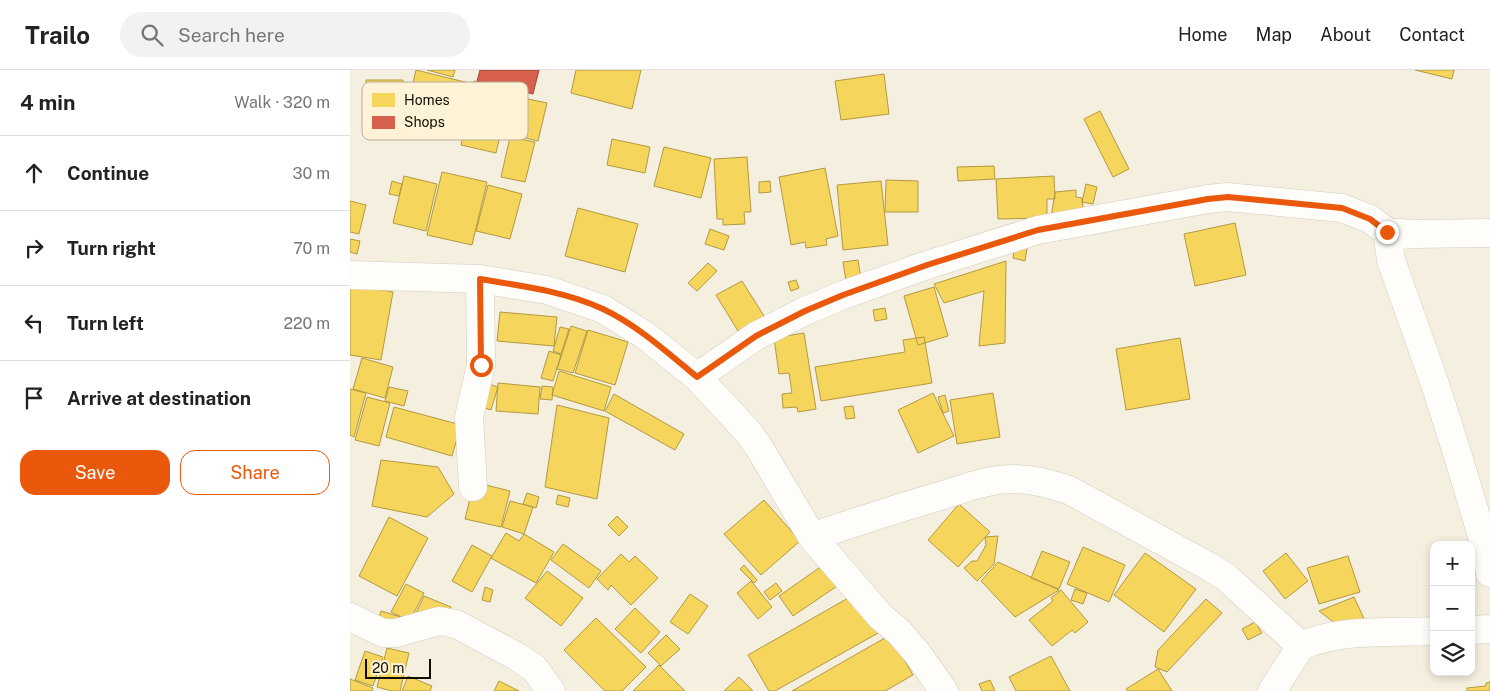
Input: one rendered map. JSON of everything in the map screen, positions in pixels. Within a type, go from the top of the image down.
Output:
[{"type":"street","points":[[697,377],[756,336],[805,311],[843,295],[927,265],[1038,230],[1208,199],[1228,197],[1342,208],[1370,219],[1387,232],[1414,234],[1490,233]]},
{"type":"street","points":[[1387,232],[1392,260],[1458,456],[1482,536],[1490,573]]},
{"type":"street","points":[[350,275],[480,279],[547,290],[603,309],[646,336],[697,377],[749,433],[812,537],[881,617],[905,639],[944,691]]},
{"type":"street","points":[[473,487],[469,417],[481,365],[480,279]]},
{"type":"street","points":[[812,537],[890,511],[988,482],[1011,479],[1049,483],[1069,490],[1226,577],[1301,646]]},
{"type":"street","points":[[350,617],[384,633],[396,633],[439,621],[456,624],[516,656],[534,668],[551,691]]},
{"type":"street","points":[[1475,630],[1490,629]]},
{"type":"street","points":[[1272,691],[1301,646],[1315,640],[1344,634],[1430,632]]},
{"type":"building: Homes","points":[[416,70],[465,82],[413,82]]},
{"type":"building: Homes","points":[[427,70],[455,70],[453,77]]},
{"type":"building: Homes","points":[[576,70],[641,70],[632,109],[571,93]]},
{"type":"building: Homes","points":[[1415,70],[1454,70],[1452,79]]},
{"type":"building: Homes","points":[[884,74],[889,114],[841,120],[835,81]]},
{"type":"building: Homes","points":[[366,80],[403,80],[403,82],[366,82]]},
{"type":"building: Homes","points":[[528,99],[547,103],[538,141],[528,138]]},
{"type":"building: Homes","points":[[1100,111],[1129,169],[1113,177],[1084,119]]},
{"type":"building: Homes","points":[[612,139],[650,147],[645,173],[607,165]]},
{"type":"building: Homes","points":[[462,140],[499,140],[496,153],[461,145]]},
{"type":"building: Homes","points":[[509,140],[535,142],[525,182],[501,177]]},
{"type":"building: Homes","points":[[664,147],[711,158],[701,198],[654,186]]},
{"type":"building: Homes","points":[[747,157],[751,212],[744,212],[745,224],[723,225],[723,219],[717,219],[714,159]]},
{"type":"building: Homes","points":[[994,166],[995,179],[958,181],[957,167]]},
{"type":"building: Homes","points":[[825,168],[838,236],[826,239],[827,245],[806,248],[805,242],[791,245],[779,177]]},
{"type":"building: Homes","points":[[442,172],[487,182],[472,245],[427,235]]},
{"type":"building: Homes","points":[[404,176],[437,184],[426,231],[393,223]]},
{"type":"building: Homes","points":[[1054,176],[1055,199],[1047,199],[1047,218],[998,219],[996,179]]},
{"type":"building: Homes","points":[[886,180],[918,181],[918,212],[885,212]]},
{"type":"building: Homes","points":[[392,181],[402,184],[399,196],[389,194]]},
{"type":"building: Homes","points":[[770,181],[771,192],[759,193],[759,182]]},
{"type":"building: Homes","points":[[881,181],[888,245],[843,250],[837,185]]},
{"type":"building: Homes","points":[[1086,184],[1097,187],[1093,204],[1082,202]]},
{"type":"building: Homes","points":[[488,185],[522,194],[510,239],[476,231]]},
{"type":"building: Homes","points":[[1076,190],[1076,197],[1082,198],[1084,219],[1050,224],[1055,192]]},
{"type":"building: Homes","points":[[350,201],[366,205],[359,234],[350,232]]},
{"type":"building: Homes","points":[[578,208],[638,224],[625,272],[565,256]]},
{"type":"building: Homes","points":[[1235,223],[1246,275],[1195,286],[1184,234]]},
{"type":"building: Homes","points":[[710,229],[729,236],[724,250],[705,244]]},
{"type":"building: Homes","points":[[350,239],[360,241],[357,254],[350,252]]},
{"type":"building: Homes","points":[[1015,245],[1027,248],[1025,261],[1013,258]]},
{"type":"building: Homes","points":[[858,260],[861,279],[846,281],[843,262]]},
{"type":"building: Homes","points":[[1006,261],[1005,343],[979,346],[984,291],[944,303],[934,284]]},
{"type":"building: Homes","points":[[708,263],[717,271],[697,291],[688,283]]},
{"type":"building: Homes","points":[[796,280],[799,288],[791,291],[788,282]]},
{"type":"building: Homes","points":[[742,281],[764,316],[738,331],[716,295]]},
{"type":"building: Homes","points":[[350,284],[393,292],[381,360],[350,355]]},
{"type":"building: Homes","points":[[934,287],[948,336],[918,345],[904,296]]},
{"type":"building: Homes","points":[[885,308],[887,319],[875,321],[873,310]]},
{"type":"building: Homes","points":[[500,312],[557,317],[554,346],[497,341]]},
{"type":"building: Homes","points":[[571,326],[587,331],[573,373],[557,369]]},
{"type":"building: Homes","points":[[560,327],[569,329],[561,354],[553,351]]},
{"type":"building: Homes","points":[[588,330],[628,342],[615,385],[575,373]]},
{"type":"building: Homes","points":[[804,333],[816,409],[798,412],[797,407],[783,408],[782,394],[792,393],[789,373],[779,374],[774,338]]},
{"type":"building: Homes","points":[[924,337],[932,383],[821,401],[815,367],[905,352],[903,340]]},
{"type":"building: Homes","points":[[1180,338],[1190,399],[1126,410],[1116,349]]},
{"type":"building: Homes","points":[[549,351],[561,355],[553,381],[541,378]]},
{"type":"building: Homes","points":[[362,358],[393,367],[385,398],[353,389]]},
{"type":"building: Homes","points":[[559,371],[611,387],[604,411],[552,395]]},
{"type":"building: Homes","points":[[485,383],[498,387],[491,410],[478,406]]},
{"type":"building: Homes","points":[[498,383],[540,387],[538,414],[496,411]]},
{"type":"building: Homes","points":[[542,386],[553,387],[552,400],[540,399]]},
{"type":"building: Homes","points":[[389,387],[408,391],[404,406],[385,401]]},
{"type":"building: Homes","points":[[350,389],[366,393],[354,437],[350,435]]},
{"type":"building: Homes","points":[[933,393],[954,436],[918,453],[898,410]]},
{"type":"building: Homes","points":[[993,393],[1000,437],[957,444],[950,400]]},
{"type":"building: Homes","points":[[614,394],[684,434],[675,450],[605,411]]},
{"type":"building: Homes","points":[[945,395],[949,411],[943,413],[938,397]]},
{"type":"building: Homes","points":[[367,397],[390,403],[379,446],[355,440]]},
{"type":"building: Homes","points":[[557,405],[609,418],[597,499],[545,487]]},
{"type":"building: Homes","points":[[853,406],[855,418],[846,419],[844,407]]},
{"type":"building: Homes","points":[[394,407],[461,425],[452,456],[386,437]]},
{"type":"building: Homes","points":[[381,460],[438,467],[454,494],[427,517],[372,506]]},
{"type":"building: Homes","points":[[474,482],[510,491],[501,527],[465,519]]},
{"type":"building: Homes","points":[[527,493],[539,497],[536,508],[523,504]]},
{"type":"building: Homes","points":[[558,495],[570,498],[568,507],[556,504]]},
{"type":"building: Homes","points":[[764,500],[800,541],[761,575],[724,534]]},
{"type":"building: Homes","points":[[510,501],[533,507],[524,534],[502,527]]},
{"type":"building: Homes","points":[[959,504],[990,532],[958,567],[928,540]]},
{"type":"building: Homes","points":[[617,516],[628,527],[619,536],[608,525]]},
{"type":"building: Homes","points":[[389,517],[428,538],[397,596],[359,576]]},
{"type":"building: Homes","points":[[506,533],[519,541],[524,534],[554,552],[536,583],[491,558]]},
{"type":"building: Homes","points":[[998,536],[994,564],[977,581],[964,568],[972,561],[977,561],[986,545],[985,537]]},
{"type":"building: Homes","points":[[563,544],[601,571],[589,588],[551,560]]},
{"type":"building: Homes","points":[[472,545],[492,556],[472,592],[452,581]]},
{"type":"building: Homes","points":[[1083,547],[1125,565],[1109,602],[1067,584]]},
{"type":"building: Homes","points":[[1042,551],[1070,562],[1059,589],[1031,578]]},
{"type":"building: Homes","points":[[1145,553],[1196,589],[1164,632],[1114,595]]},
{"type":"building: Homes","points":[[1286,553],[1308,581],[1285,599],[1263,571]]},
{"type":"building: Homes","points":[[621,554],[629,562],[635,556],[658,578],[631,605],[611,585],[608,590],[597,579]]},
{"type":"building: Homes","points":[[1348,556],[1360,592],[1319,604],[1307,568]]},
{"type":"building: Homes","points":[[829,561],[843,582],[793,616],[779,596]]},
{"type":"building: Homes","points":[[998,562],[1059,590],[1015,617],[981,581]]},
{"type":"building: Homes","points":[[744,565],[757,580],[754,583],[740,569]]},
{"type":"building: Homes","points":[[547,571],[583,598],[561,626],[525,598]]},
{"type":"building: Homes","points":[[751,581],[772,607],[758,619],[737,593]]},
{"type":"building: Homes","points":[[776,583],[782,591],[770,600],[764,592]]},
{"type":"building: Homes","points":[[406,584],[424,593],[410,621],[391,612]]},
{"type":"building: Homes","points":[[485,587],[493,590],[490,602],[482,600]]},
{"type":"building: Homes","points":[[864,589],[887,628],[775,691],[769,691],[748,655]]},
{"type":"building: Homes","points":[[1075,589],[1087,593],[1083,604],[1071,600]]},
{"type":"building: Homes","points":[[1061,590],[1088,622],[1075,633],[1072,630],[1052,646],[1029,620],[1053,601],[1051,598]]},
{"type":"building: Homes","points":[[690,594],[708,606],[688,634],[670,622]]},
{"type":"building: Homes","points":[[424,596],[451,607],[446,630],[407,633]]},
{"type":"building: Homes","points":[[1354,597],[1368,627],[1345,631],[1319,611]]},
{"type":"building: Homes","points":[[1206,599],[1222,613],[1167,672],[1155,667],[1158,650]]},
{"type":"building: Homes","points":[[635,608],[660,632],[641,653],[615,629]]},
{"type":"building: Homes","points":[[381,611],[401,617],[376,628]]},
{"type":"building: Homes","points":[[596,618],[646,667],[622,691],[605,691],[564,650]]},
{"type":"building: Homes","points":[[1255,622],[1262,633],[1248,640],[1242,629]]},
{"type":"building: Homes","points":[[666,635],[680,649],[661,666],[648,653]]},
{"type":"building: Homes","points":[[890,635],[913,675],[885,691],[792,691]]},
{"type":"building: Homes","points":[[387,648],[409,653],[400,691],[377,687]]},
{"type":"building: Homes","points":[[365,651],[383,657],[373,686],[355,680]]},
{"type":"building: Homes","points":[[1051,656],[1070,691],[1016,691],[1009,677]]},
{"type":"building: Homes","points":[[659,665],[685,691],[633,691]]},
{"type":"building: Homes","points":[[1158,669],[1172,691],[1128,691],[1126,689]]},
{"type":"building: Homes","points":[[408,676],[432,686],[430,691],[402,691]]},
{"type":"building: Homes","points":[[739,677],[753,691],[724,691]]},
{"type":"building: Homes","points":[[350,679],[373,688],[372,691],[350,691]]},
{"type":"building: Homes","points":[[990,680],[995,691],[982,691],[979,684]]},
{"type":"building: Homes","points":[[499,681],[519,691],[494,691]]},
{"type":"building: Homes","points":[[1490,682],[1490,691],[1467,691],[1467,688],[1486,686],[1486,683]]},
{"type":"building: Shops","points":[[480,70],[539,70],[533,94],[528,93],[528,82],[477,81]]},
{"type":"route","points":[[481,365],[480,279],[547,290],[603,309],[646,336],[697,377],[756,336],[805,311],[843,295],[927,265],[1038,230],[1228,197],[1342,208],[1370,219],[1387,232]]}]
